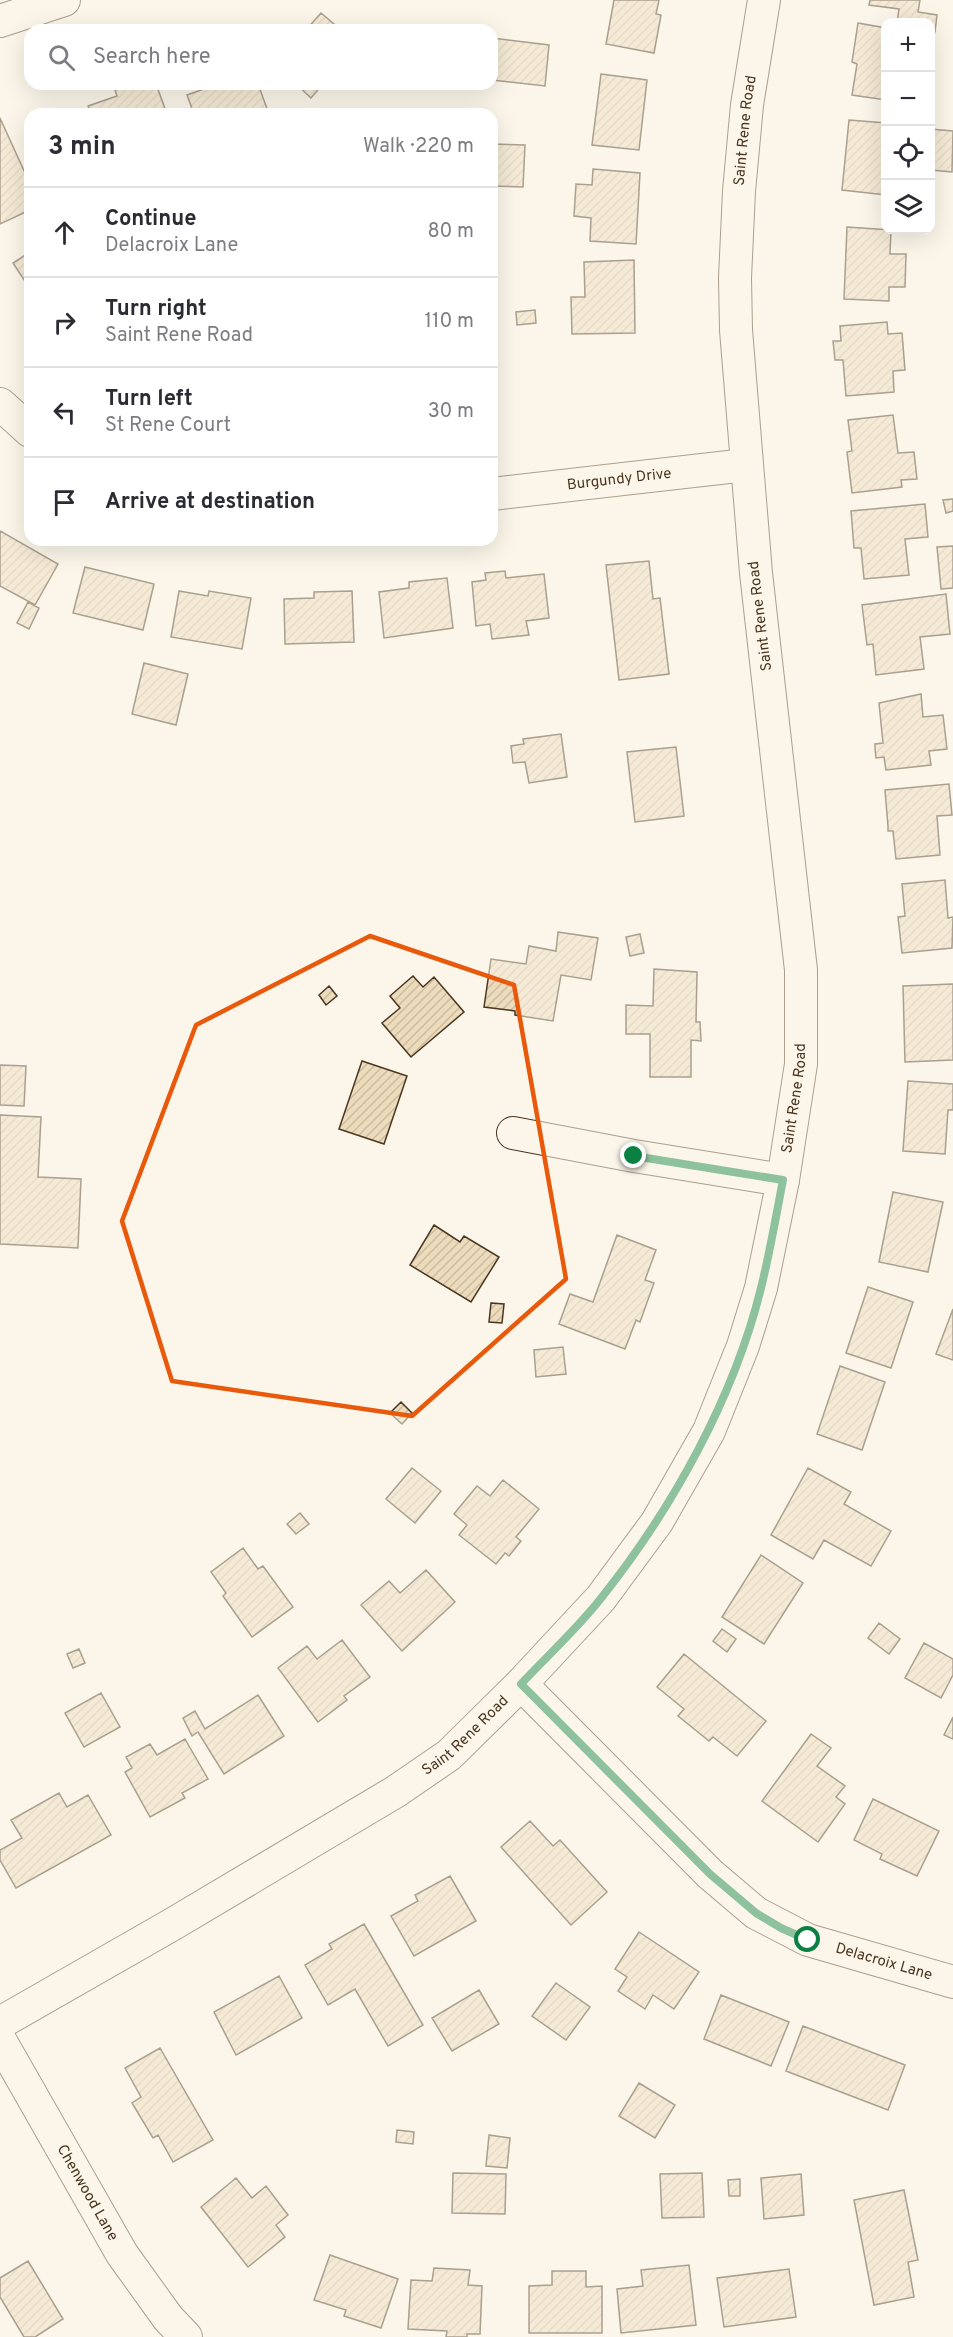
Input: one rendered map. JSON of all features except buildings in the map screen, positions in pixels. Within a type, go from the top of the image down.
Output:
[{"type":"street","points":[[0,21],[64,0]]},
{"type":"street","name":"Saint Rene Road","points":[[0,2023],[173,1924],[395,1792],[449,1755],[521,1684],[601,1598],[657,1522],[709,1431],[743,1346],[761,1288],[783,1180],[801,1064],[801,970],[756,573],[746,465],[735,278],[747,105],[764,0]]},
{"type":"street","points":[[0,404],[24,426]]},
{"type":"street","name":"Burgundy Drive","points":[[498,493],[746,465]]},
{"type":"street","points":[[513,1132],[634,1156],[783,1180]]},
{"type":"street","name":"Delacroix Lane","points":[[521,1684],[710,1874],[756,1913],[808,1940],[953,1982]]},
{"type":"street","name":"Chenwood Lane","points":[[0,2040],[122,2254],[168,2318],[186,2337]]},
{"type":"highlighted area","points":[[370,936],[514,985],[566,1279],[412,1416],[172,1381],[122,1221],[196,1025]]},
{"type":"route","points":[[634,1156],[783,1180],[761,1288],[743,1346],[709,1431],[657,1522],[601,1598],[521,1684],[710,1874],[756,1913],[808,1940]]}]
